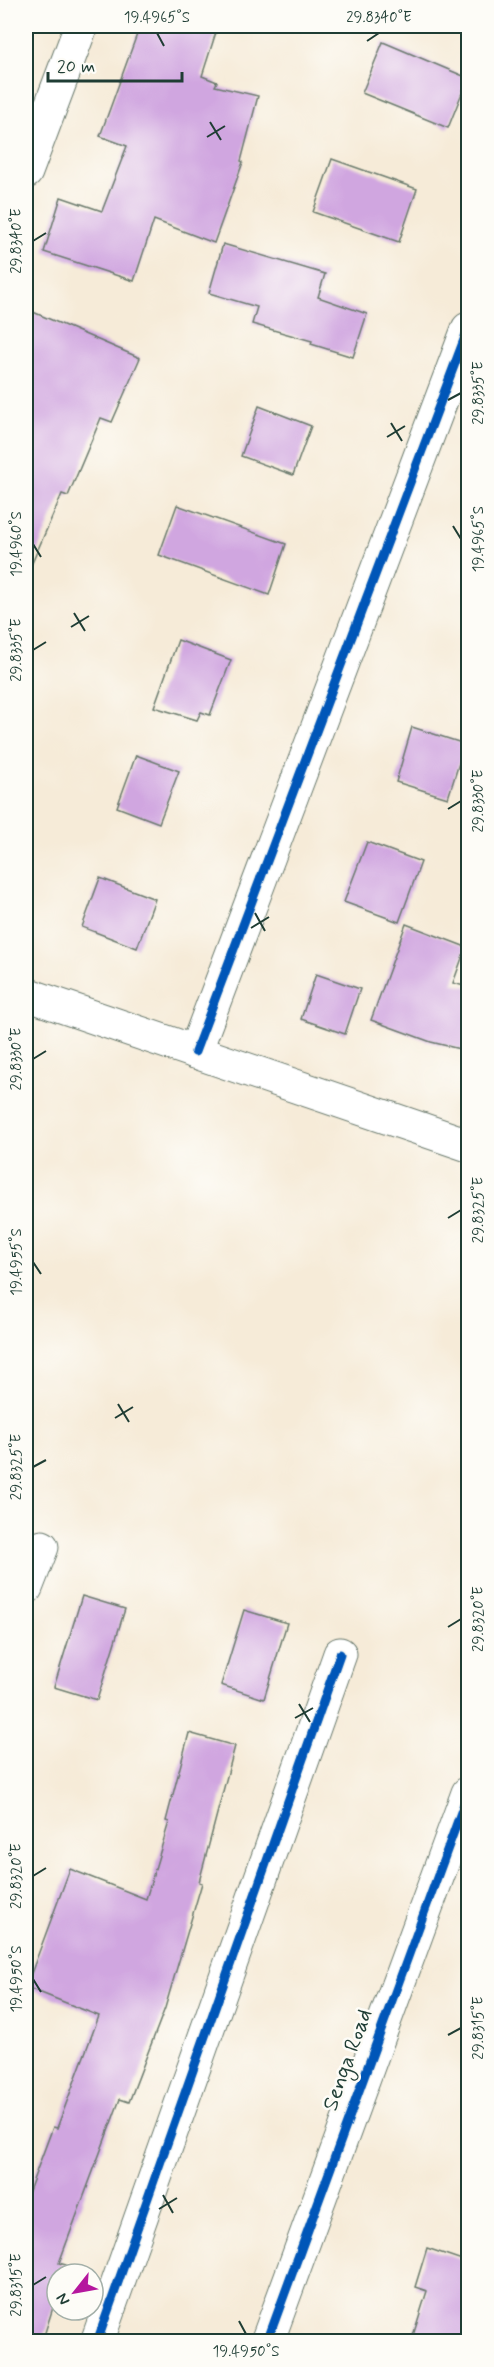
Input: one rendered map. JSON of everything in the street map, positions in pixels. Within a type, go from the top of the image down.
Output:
[{"type":"street","points":[[26,172],[81,26]]},
{"type":"street","points":[[195,1052],[468,329]]},
{"type":"street","points":[[26,994],[468,1145]]},
{"type":"street","points":[[26,1588],[42,1547]]},
{"type":"street","points":[[97,2342],[340,1654]]},
{"type":"street","name":"Senga Road","points":[[267,2342],[468,1793]]},
{"type":"building","points":[[140,26],[218,26],[202,76],[217,82],[215,86],[258,96],[241,161],[243,162],[214,243],[154,220],[134,281],[44,252],[61,197],[102,211],[127,146],[100,136]]},
{"type":"building","points":[[383,42],[468,78],[448,128],[362,93]]},
{"type":"building","points":[[332,159],[417,189],[399,242],[313,212]]},
{"type":"building","points":[[223,244],[325,274],[318,297],[367,314],[353,357],[311,344],[312,341],[252,324],[257,307],[209,293]]},
{"type":"building","points":[[26,309],[140,358],[112,422],[101,418],[68,496],[62,494],[26,577]]},
{"type":"building","points":[[259,406],[311,426],[293,475],[241,456]]},
{"type":"building","points":[[177,505],[286,544],[269,595],[159,555]]},
{"type":"building","points":[[178,640],[231,660],[210,715],[201,712],[197,720],[154,707]]},
{"type":"building","points":[[412,727],[465,744],[448,798],[396,782]]},
{"type":"building","points":[[136,755],[179,771],[159,823],[117,807]]},
{"type":"building","points":[[367,842],[421,862],[399,922],[344,902]]},
{"type":"building","points":[[100,878],[155,899],[137,948],[82,927]]},
{"type":"building","points":[[406,924],[466,947],[453,983],[468,987],[468,1051],[431,1042],[371,1020]]},
{"type":"building","points":[[316,974],[360,989],[345,1034],[301,1019]]},
{"type":"building","points":[[82,1596],[125,1609],[97,1700],[54,1687]]},
{"type":"building","points":[[244,1610],[287,1623],[264,1699],[221,1685]]},
{"type":"building","points":[[189,1733],[235,1746],[199,1882],[202,1883],[165,2008],[129,2102],[120,2099],[59,2262],[45,2262],[45,2322],[48,2322],[42,2342],[26,2342],[26,2199],[53,2127],[57,2128],[99,2016],[26,1987],[70,1869],[146,1899],[169,1822],[166,1821]]},
{"type":"building","points":[[427,2248],[468,2262],[468,2342],[411,2342],[427,2291],[415,2287]]},
{"type":"cycle path","points":[[195,1052],[468,329]]},
{"type":"cycle path","points":[[97,2342],[340,1654]]},
{"type":"cycle path","points":[[267,2342],[468,1793]]}]
